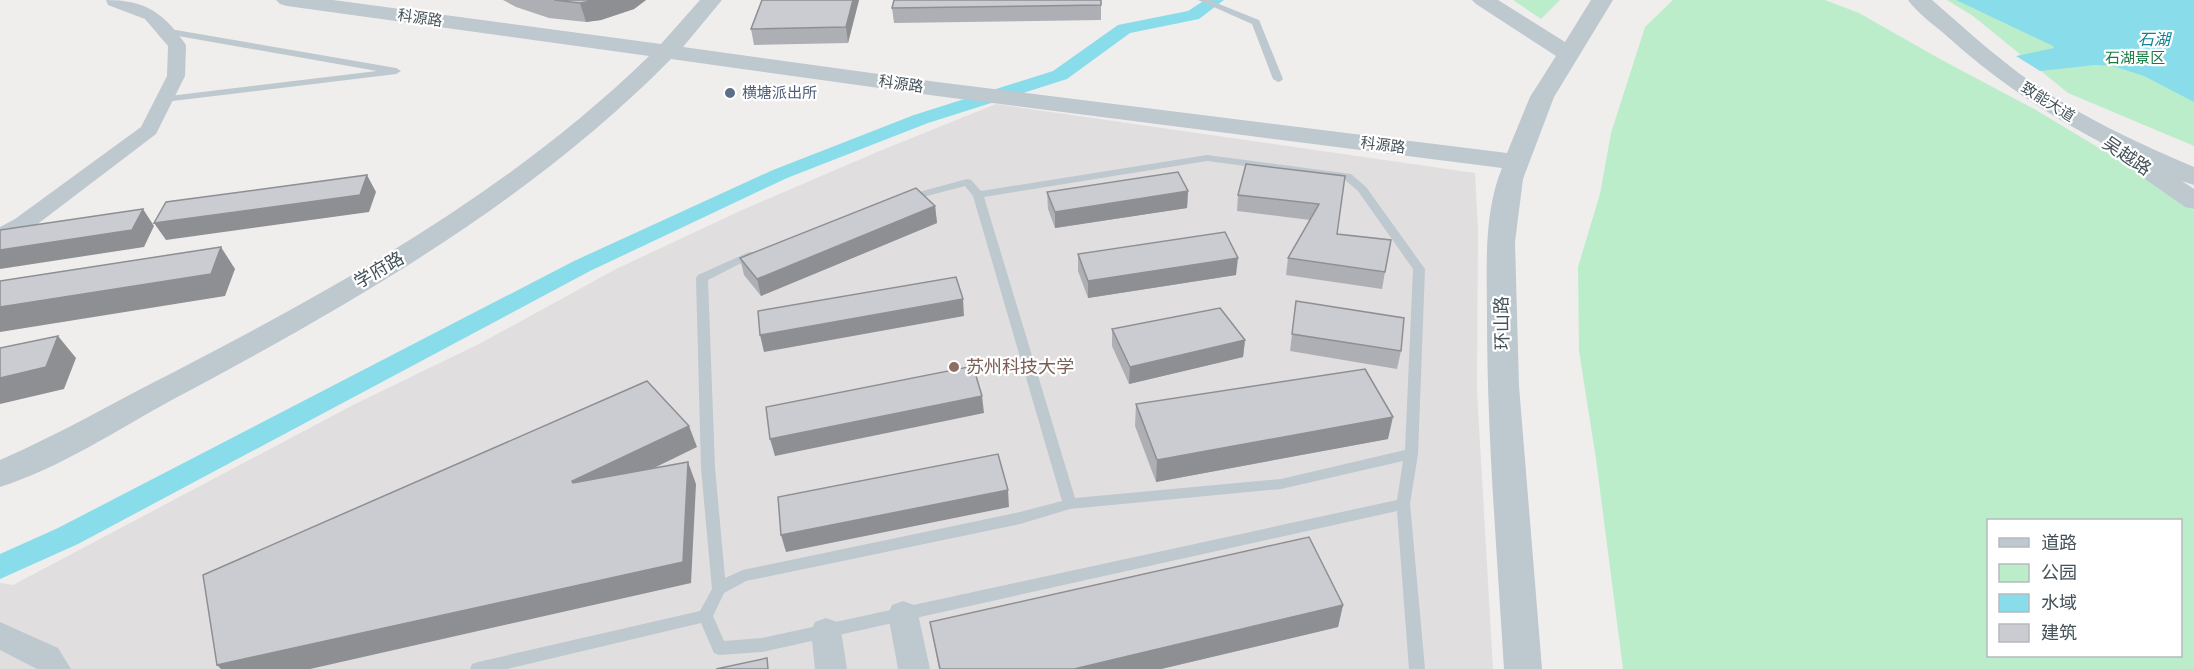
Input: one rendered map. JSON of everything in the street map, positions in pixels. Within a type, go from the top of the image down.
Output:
[{"type":"street","name":"科源路","points":[[287,0],[937,89],[1516,162]]},
{"type":"street","name":"学府路","points":[[0,474],[227,358],[401,257],[524,175],[604,110],[668,52],[711,0]]},
{"type":"street","points":[[1483,0],[1567,53]]},
{"type":"street","name":"环山路","points":[[1523,669],[1503,386],[1501,242],[1510,179],[1542,97],[1567,53],[1602,0]]},
{"type":"street","name":"致能大道","points":[[1919,0],[1963,40],[2023,87],[2059,111],[2194,177]]},
{"type":"street","name":"致能大道","points":[[1934,0],[2018,66],[2067,99],[2194,163]]},
{"type":"street","points":[[0,236],[23,224],[148,130],[176,76],[177,45],[150,15],[114,1]]},
{"type":"street","name":"吴越路","points":[[2059,111],[2194,201]]},
{"type":"street","points":[[903,614],[914,669]]},
{"type":"street","points":[[826,631],[831,669]]},
{"type":"street","points":[[0,635],[47,658],[55,669]]},
{"type":"lane","points":[[1202,0],[1256,22],[1278,79]]},
{"type":"lane","points":[[164,31],[396,71],[164,99]]},
{"type":"lane","points":[[978,195],[1207,158],[1347,176],[1362,189],[1419,269],[1411,454],[1403,504],[1417,669]]},
{"type":"lane","points":[[891,203],[967,182],[978,195],[1070,504]]},
{"type":"lane","points":[[478,669],[705,616],[719,589],[708,468],[702,278],[763,250]]},
{"type":"lane","points":[[719,589],[743,576],[1020,518],[1070,504],[1281,484],[1411,454]]},
{"type":"lane","points":[[705,616],[719,648],[762,645],[1403,504]]},
{"type":"shaded area","name":"苏州科技大学","points":[[996,104],[1475,173],[1478,228],[1477,391],[1493,669],[0,669],[0,583],[13,585],[353,405],[481,343],[616,269],[740,211]]},
{"type":"green space","points":[[1513,0],[1560,0],[1541,19]]},
{"type":"green space","points":[[1673,0],[1825,0],[1859,13],[2036,110],[2154,181],[2194,210],[2194,669],[1623,669],[1596,459],[1579,351],[1578,267],[1600,194],[1611,133],[1645,27]]},
{"type":"green space","name":"石湖","points":[[1947,0],[2194,0],[2194,146],[2068,93],[1973,16]]},
{"type":"water","name":"石湖","points":[[1956,0],[2194,0],[2194,102],[2144,76],[2113,66],[2095,65],[2040,71],[2016,56],[2054,48],[2053,46]]},
{"type":"building","points":[[554,0],[597,0],[580,3]]},
{"type":"building","points":[[762,0],[853,0],[846,27],[751,29]]},
{"type":"building","points":[[894,0],[1101,0],[1101,5],[892,8]]},
{"type":"building","points":[[1246,164],[1345,176],[1337,234],[1391,240],[1385,272],[1288,258],[1319,204],[1238,195]]},
{"type":"building","points":[[1178,172],[1188,191],[1055,212],[1047,192]]},
{"type":"building","points":[[367,175],[360,195],[154,223],[166,202]]},
{"type":"building","points":[[916,188],[935,206],[757,279],[740,258]]},
{"type":"building","points":[[143,209],[132,230],[0,250],[0,230]]},
{"type":"building","points":[[1225,232],[1238,258],[1088,281],[1078,254]]},
{"type":"building","points":[[221,247],[211,274],[0,307],[0,281]]},
{"type":"building","points":[[956,277],[963,299],[760,335],[758,311]]},
{"type":"building","points":[[1296,301],[1404,318],[1401,351],[1292,334]]},
{"type":"building","points":[[1220,308],[1245,340],[1130,367],[1112,329]]},
{"type":"building","points":[[58,336],[46,367],[0,378],[0,348]]},
{"type":"building","points":[[973,366],[982,396],[770,439],[766,407]]},
{"type":"building","points":[[1365,369],[1393,417],[1157,460],[1136,404]]},
{"type":"building","points":[[647,381],[689,426],[572,481],[573,483],[688,462],[683,562],[217,665],[203,575]]},
{"type":"building","points":[[998,454],[1008,490],[781,535],[778,497]]},
{"type":"building","points":[[1309,537],[1343,605],[1074,669],[940,669],[930,622]]},
{"type":"building","points":[[767,658],[768,669],[716,669]]},
{"type":"waterway","points":[[0,567],[68,536],[582,266],[780,174],[921,119],[1060,75],[1124,29],[1193,15],[1216,0]]},
{"type":"place","name":"横塘派出所","points":[[730,93]]},
{"type":"place","name":"苏州科技大学","points":[[954,367]]},
{"type":"park label","name":"石湖景区","points":[[2135,58]]}]
